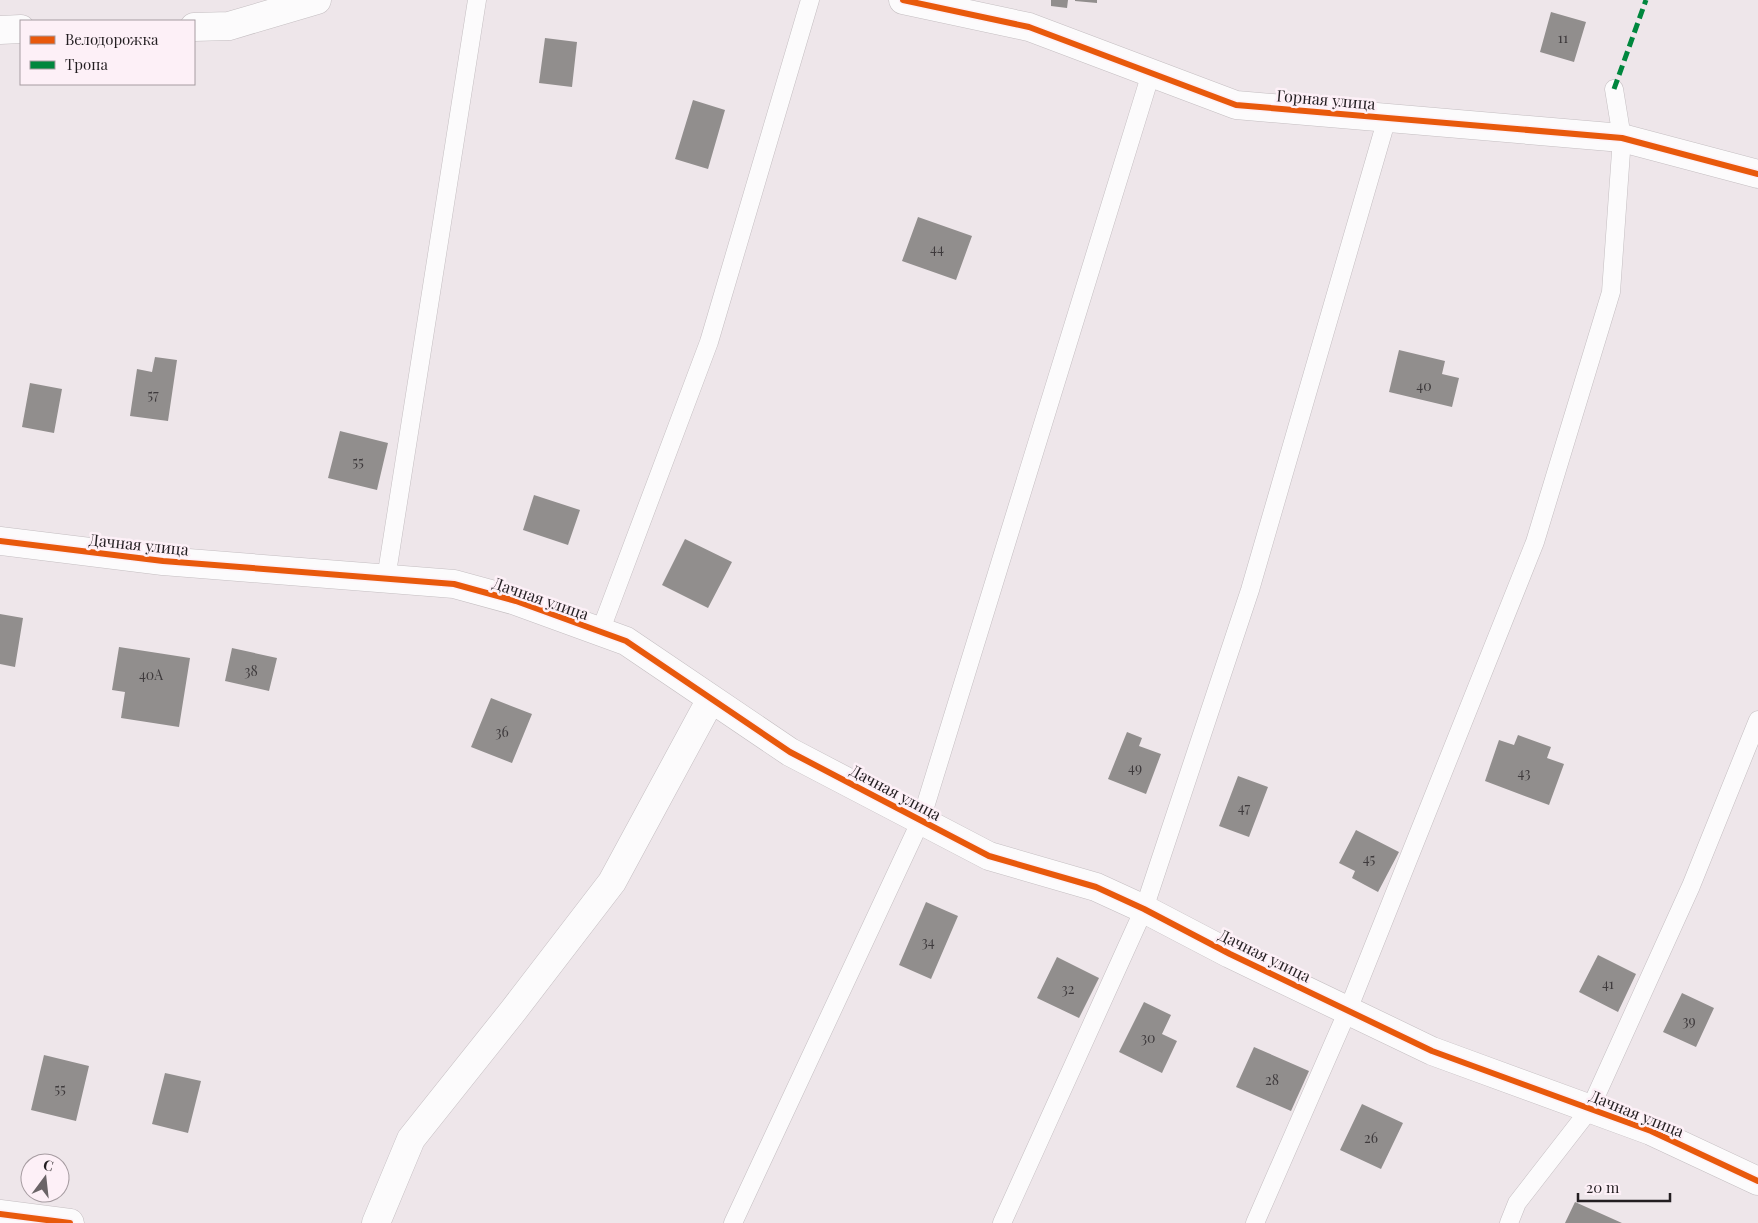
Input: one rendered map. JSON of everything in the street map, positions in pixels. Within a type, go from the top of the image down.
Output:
[{"type":"street","points":[[195,27],[229,26],[317,0]]},
{"type":"street","name":"Горная улица","points":[[903,0],[1029,27],[1236,105],[1622,138],[1758,174]]},
{"type":"street","points":[[0,30],[20,29]]},
{"type":"street","name":"Дачная улица","points":[[0,541],[163,561],[454,584],[516,601],[626,641],[790,752],[989,856],[1096,887],[1432,1051],[1651,1131],[1758,1181]]},
{"type":"street","points":[[376,1223],[411,1139],[612,882],[711,699]]},
{"type":"street","points":[[0,1214],[70,1223]]},
{"type":"lane","points":[[386,579],[477,0]]},
{"type":"lane","points":[[600,632],[708,342],[810,0]]},
{"type":"lane","points":[[733,1223],[921,820],[1151,73]]},
{"type":"lane","points":[[1255,1223],[1348,1010],[1535,542],[1610,292],[1622,138],[1614,89]]},
{"type":"lane","points":[[1002,1223],[1144,909],[1250,590],[1387,118]]},
{"type":"lane","points":[[1508,1223],[1517,1203],[1590,1109],[1691,886],[1758,720]]},
{"type":"building","points":[[1051,0],[1068,0],[1067,8],[1051,6]]},
{"type":"building","points":[[1097,0],[1097,3],[1075,1]]},
{"type":"building","points":[[1551,12],[1586,22],[1574,62],[1540,52]]},
{"type":"building","points":[[545,38],[577,42],[572,87],[539,83]]},
{"type":"building","points":[[693,100],[725,110],[708,169],[675,159]]},
{"type":"building","points":[[918,217],[972,236],[956,280],[902,261]]},
{"type":"building","points":[[1399,350],[1445,361],[1442,374],[1459,378],[1452,407],[1389,392]]},
{"type":"building","points":[[155,357],[177,360],[168,421],[130,416],[137,369],[152,372]]},
{"type":"building","points":[[30,383],[62,389],[54,433],[22,427]]},
{"type":"building","points":[[340,431],[388,443],[377,490],[328,478]]},
{"type":"building","points":[[534,495],[580,510],[568,545],[523,530]]},
{"type":"building","points":[[685,539],[732,562],[708,608],[662,585]]},
{"type":"building","points":[[0,614],[23,618],[15,667],[0,664]]},
{"type":"building","points":[[119,647],[190,658],[179,727],[121,718],[125,692],[112,690]]},
{"type":"building","points":[[232,648],[277,658],[269,691],[225,681]]},
{"type":"building","points":[[491,698],[532,714],[512,763],[471,747]]},
{"type":"building","points":[[1127,732],[1142,738],[1139,746],[1161,754],[1146,794],[1108,779]]},
{"type":"building","points":[[1518,735],[1551,747],[1547,758],[1564,764],[1549,805],[1485,781],[1499,740],[1514,745]]},
{"type":"building","points":[[1238,776],[1268,787],[1249,837],[1219,826]]},
{"type":"building","points":[[1356,830],[1399,852],[1378,892],[1352,878],[1355,871],[1339,863]]},
{"type":"building","points":[[926,902],[958,916],[931,979],[899,965]]},
{"type":"building","points":[[1598,955],[1636,974],[1618,1012],[1579,992]]},
{"type":"building","points":[[1057,957],[1099,978],[1079,1018],[1037,998]]},
{"type":"building","points":[[1682,993],[1714,1008],[1696,1047],[1663,1032]]},
{"type":"building","points":[[1144,1002],[1171,1015],[1162,1034],[1177,1041],[1162,1073],[1119,1052]]},
{"type":"building","points":[[1254,1047],[1309,1071],[1291,1111],[1236,1087]]},
{"type":"building","points":[[44,1055],[89,1066],[76,1121],[31,1110]]},
{"type":"building","points":[[165,1073],[201,1081],[188,1133],[152,1124]]},
{"type":"building","points":[[1362,1104],[1403,1123],[1381,1169],[1340,1150]]},
{"type":"building","points":[[1575,1202],[1622,1223],[1565,1223]]},
{"type":"marked path","points":[[1614,89],[1646,0]]},
{"type":"cycle path","points":[[903,0],[1029,27],[1236,105],[1622,138],[1758,174]]},
{"type":"cycle path","points":[[0,541],[163,561],[454,584],[516,601],[626,641],[790,752],[989,856],[1096,887],[1432,1051],[1651,1131],[1758,1181]]},
{"type":"cycle path","points":[[0,1214],[70,1223]]}]
